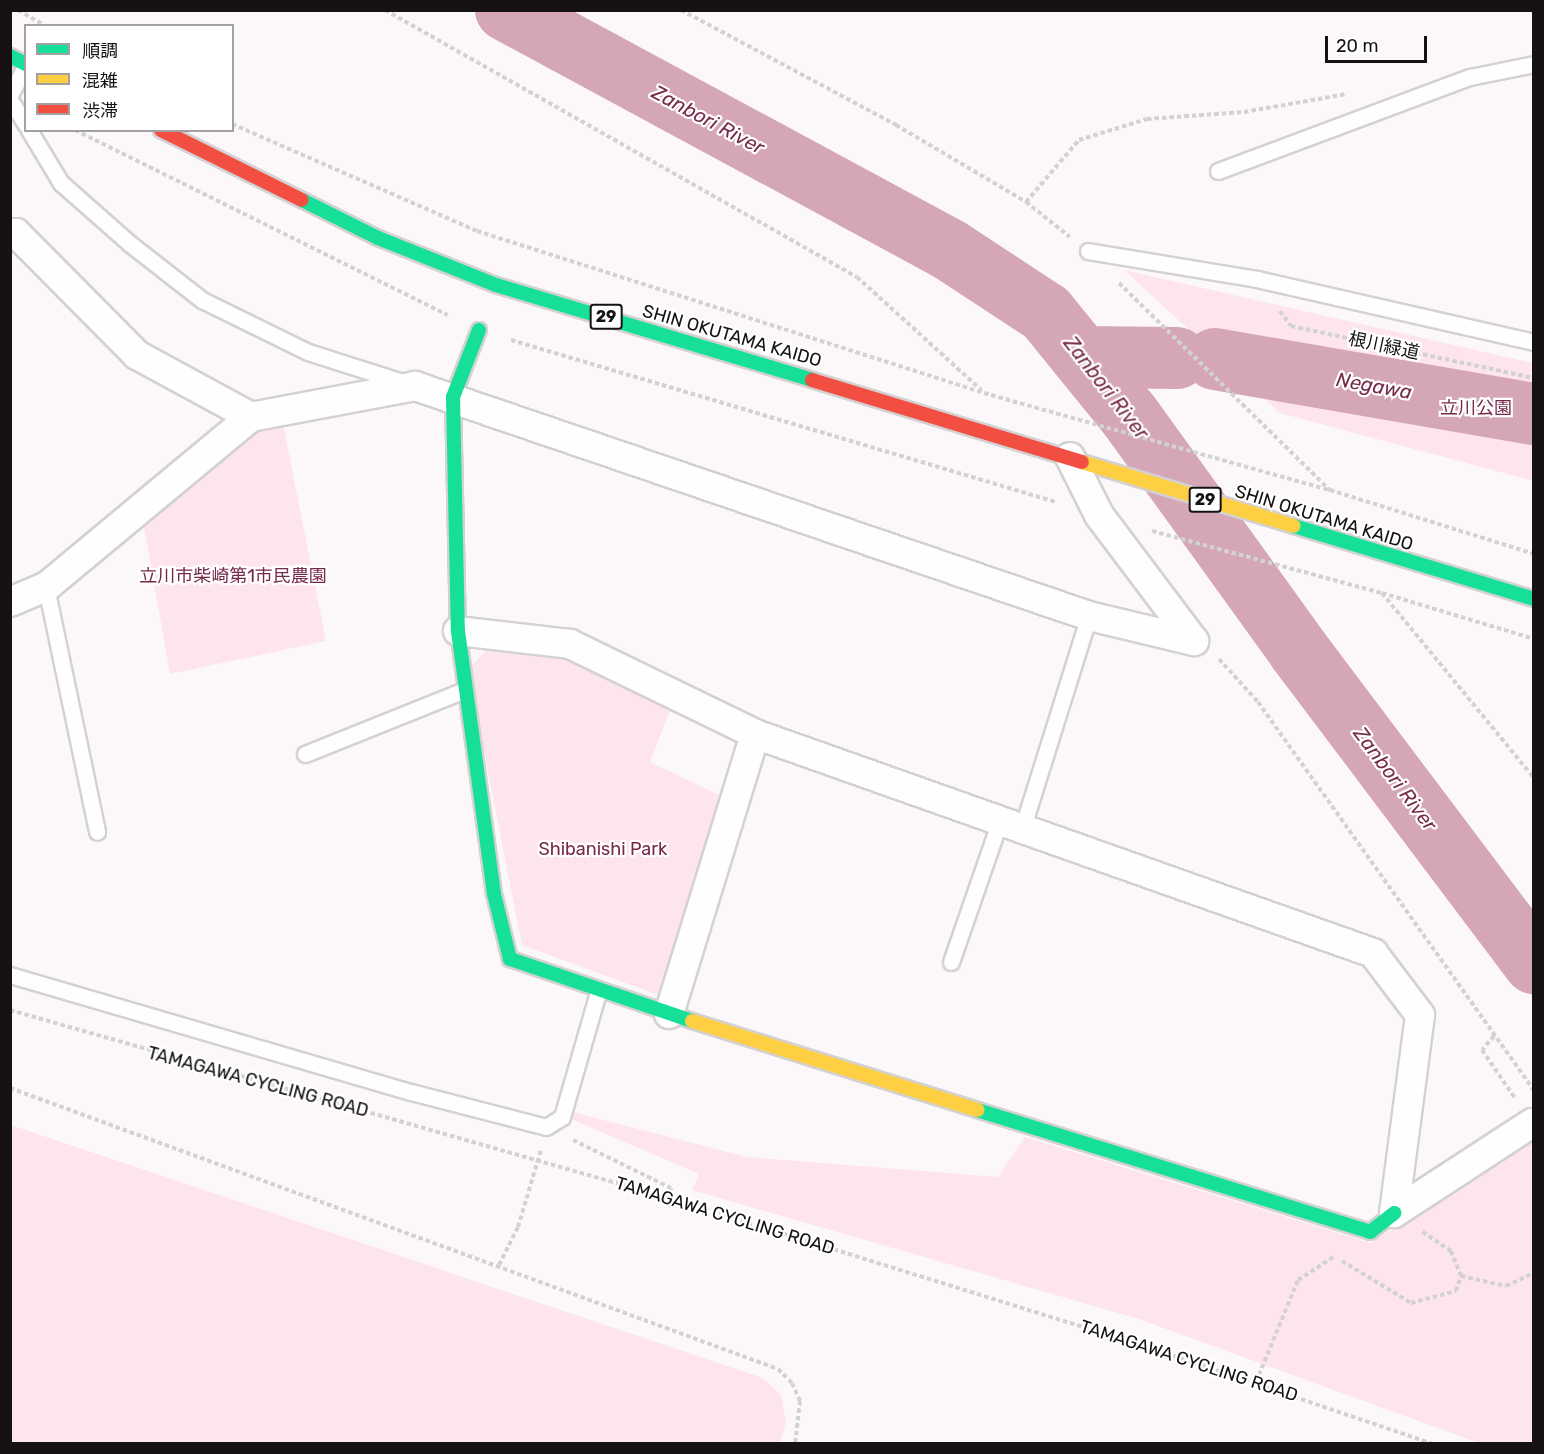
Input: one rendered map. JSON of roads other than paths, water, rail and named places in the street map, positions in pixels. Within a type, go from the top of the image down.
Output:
[{"type":"street","points":[[10,56],[24,63]]},
{"type":"street","name":"SHIN OKUTAMA KAIDO","points":[[165,132],[378,238],[496,285],[1070,457],[1341,543],[1533,599]]},
{"type":"street","points":[[10,233],[16,233],[137,355],[251,417]]},
{"type":"street","points":[[479,330],[453,397],[458,631],[464,690],[494,894],[510,958],[598,992],[1370,1232],[1532,1123]]},
{"type":"street","points":[[10,602],[46,587],[251,417],[415,386],[453,397],[1089,616],[1194,641],[1099,515],[1070,457]]},
{"type":"street","points":[[458,631],[570,644],[755,734],[1012,822],[1373,953],[1420,1015],[1394,1214]]},
{"type":"street","points":[[669,1014],[755,734]]},
{"type":"lane","points":[[1218,171],[1470,77],[1533,64]]},
{"type":"lane","points":[[10,95],[24,68]]},
{"type":"lane","points":[[10,100],[24,122]]},
{"type":"lane","points":[[30,132],[61,183],[129,243],[202,300],[308,352],[415,386]]},
{"type":"lane","points":[[1088,251],[1257,279],[1533,342]]},
{"type":"lane","points":[[46,587],[97,832]]},
{"type":"lane","points":[[951,962],[1012,822],[1089,616]]},
{"type":"lane","points":[[305,754],[464,690]]},
{"type":"lane","points":[[10,975],[411,1092],[546,1127],[562,1117],[598,992]]},
{"type":"waterway","name":"Zanbori River","points":[[506,10],[950,250],[1046,313],[1129,415],[1299,651],[1534,963]]},
{"type":"waterway","name":"Negawa","points":[[1082,357],[1177,358]]},
{"type":"waterway","name":"Negawa","points":[[1215,359],[1534,414]]},
{"type":"park label","name":"立川公園","points":[[1476,408]]},
{"type":"park label","name":"立川市柴崎第1市民農園","points":[[233,576]]},
{"type":"park label","name":"Shibanishi Park","points":[[603,849]]}]
